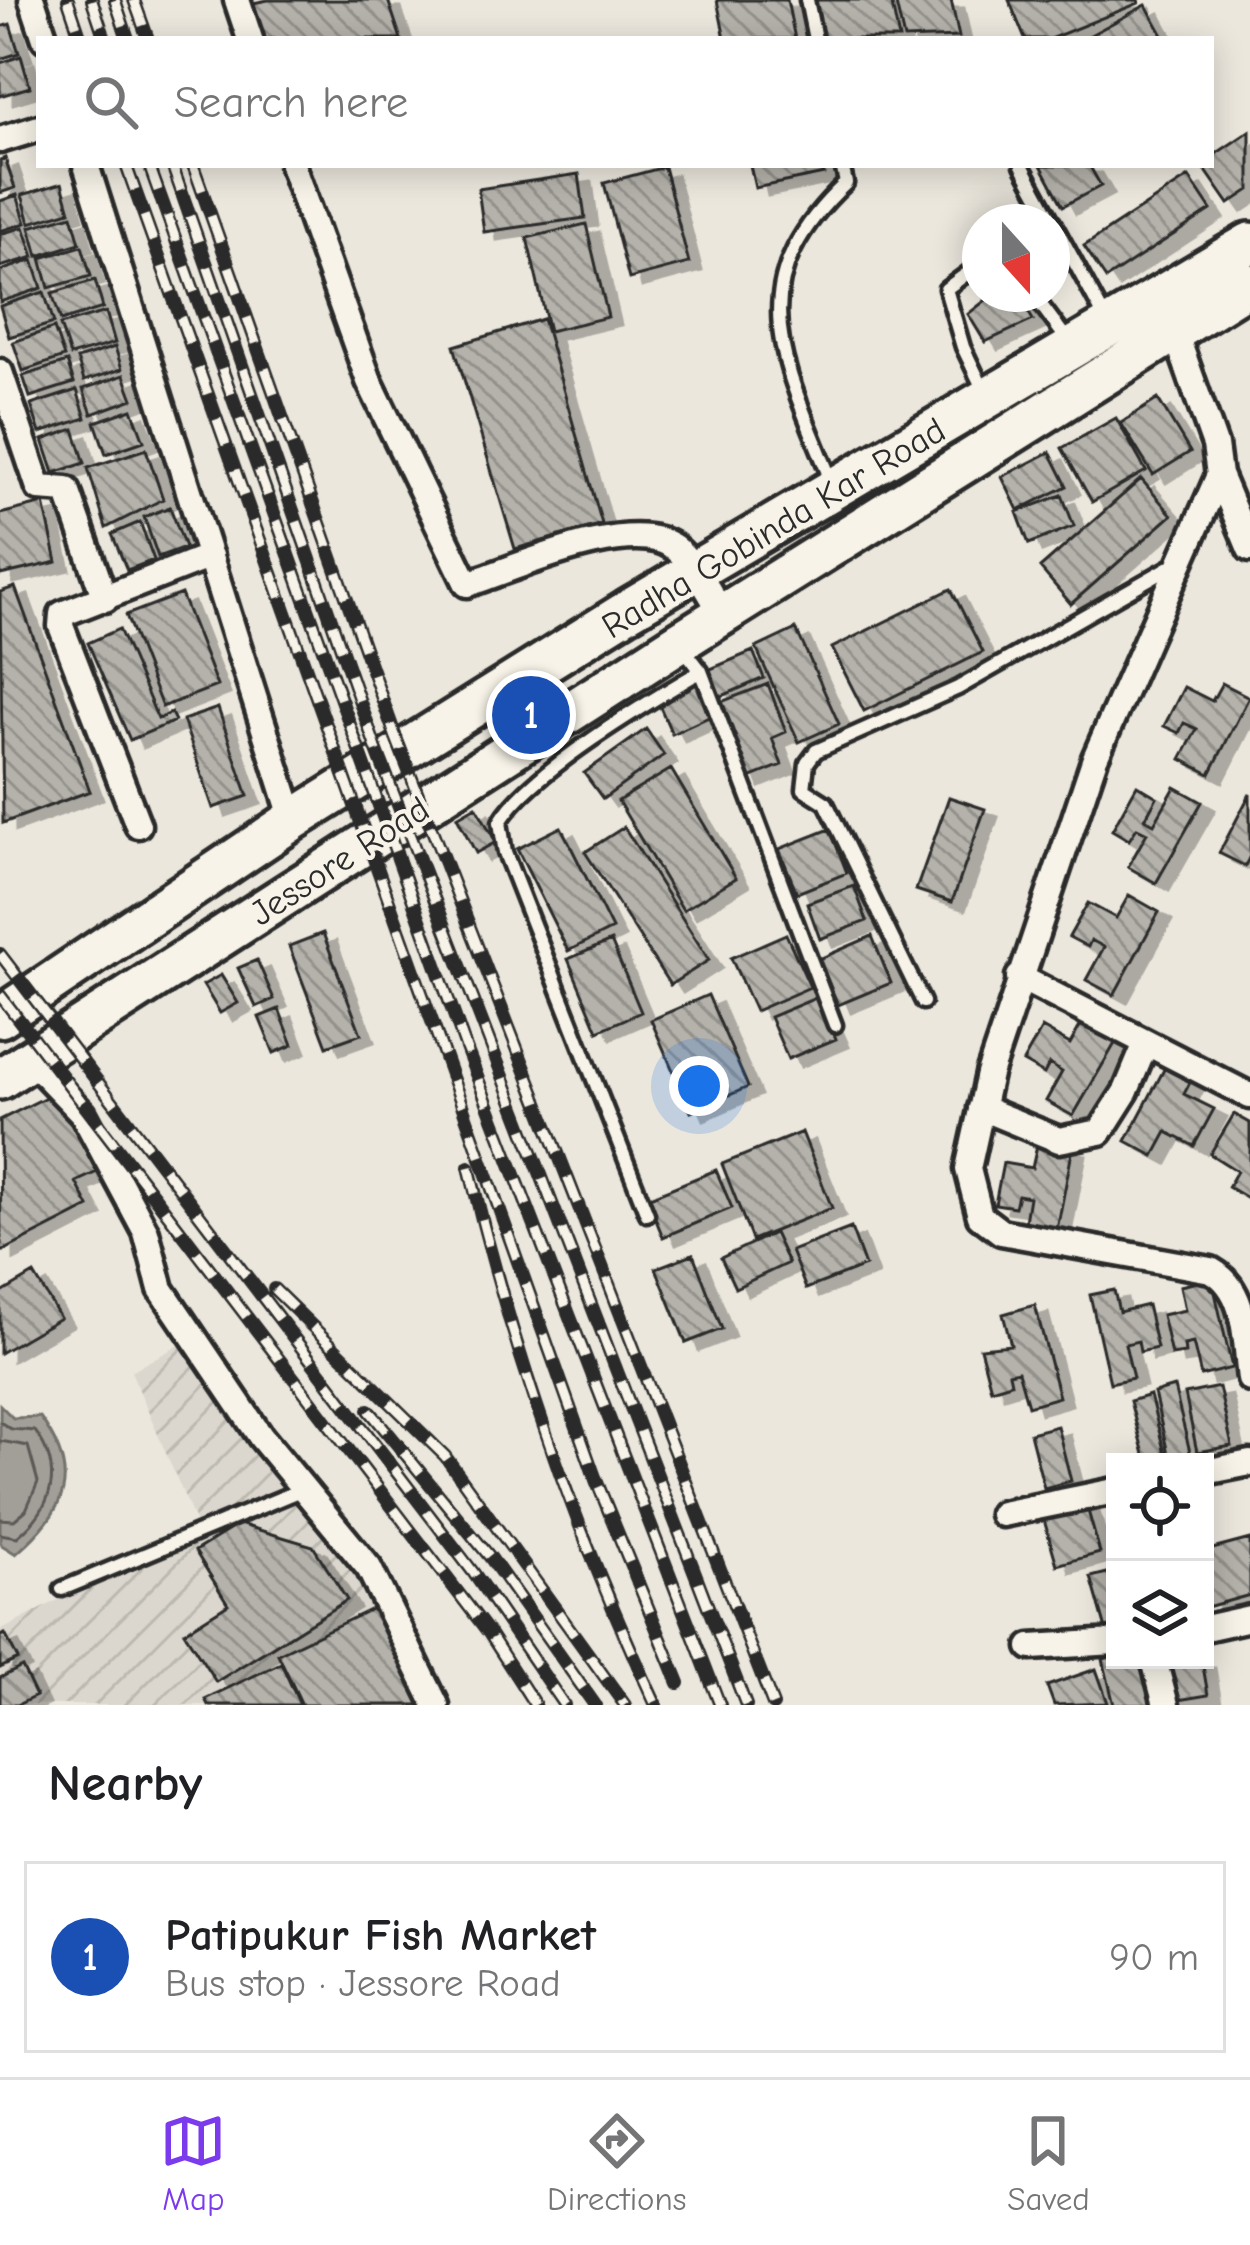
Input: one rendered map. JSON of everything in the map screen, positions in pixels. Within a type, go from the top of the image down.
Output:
[{"type":"main road","name":"Radha Gobinda Kar Road","points":[[0,1017],[293,820],[695,571],[1250,243]]},
{"type":"main road","name":"Jessore Road","points":[[15,1069],[690,657],[723,615],[1250,284]]},
{"type":"street","points":[[32,0],[44,36]]},
{"type":"street","points":[[237,0],[249,36]]},
{"type":"street","points":[[0,140],[36,129]]},
{"type":"street","points":[[87,168],[293,820]]},
{"type":"street","points":[[293,168],[369,381],[467,584],[608,537],[672,545],[723,615]]},
{"type":"street","points":[[1175,332],[1215,445],[1219,475],[1250,549]]},
{"type":"street","points":[[0,372],[39,488],[68,490],[105,599]]},
{"type":"street","points":[[1219,475],[1095,758],[1019,977],[968,1169],[980,1216],[1001,1232],[1040,1244],[1211,1270],[1227,1279],[1240,1311],[1250,1379]]},
{"type":"street","points":[[138,825],[61,626],[62,614],[209,556]]},
{"type":"street","points":[[1019,977],[1250,1096]]},
{"type":"street","points":[[981,1108],[1059,1140],[1100,1132],[1119,1106],[1146,1043]]},
{"type":"street","points":[[15,1069],[83,1114],[146,1232],[161,1289],[261,1437],[369,1568],[436,1705]]},
{"type":"street","points":[[1214,1470],[1250,1462]]},
{"type":"street","points":[[1001,1514],[1106,1492]]},
{"type":"street","points":[[1214,1626],[1250,1618]]},
{"type":"street","points":[[1031,1647],[1106,1643]]},
{"type":"street","points":[[1156,1669],[1166,1705]]},
{"type":"lane","points":[[807,0],[814,36]]},
{"type":"lane","points":[[834,490],[795,389],[777,311],[781,269],[811,216],[846,183],[843,168]]},
{"type":"lane","points":[[1024,168],[1110,328]]},
{"type":"lane","points":[[962,277],[946,289],[963,346],[988,400]]},
{"type":"lane","points":[[1046,312],[1074,349]]},
{"type":"lane","points":[[923,1002],[826,803],[803,789],[807,763],[816,751],[958,688],[1186,557]]},
{"type":"lane","points":[[647,1214],[505,853],[500,822],[515,802],[690,657],[835,1025]]},
{"type":"lane","points":[[62,1588],[304,1489]]},
{"type":"shaded area","points":[[181,1344],[244,1438],[364,1572],[432,1705],[0,1705],[0,1631],[197,1526],[131,1371]]},
{"type":"water","points":[[0,1405],[13,1418],[40,1417],[61,1457],[64,1474],[57,1506],[16,1554],[0,1544]]},
{"type":"building","points":[[388,0],[400,36],[264,36],[253,3]]},
{"type":"building","points":[[717,0],[787,0],[794,36],[724,36]]},
{"type":"building","points":[[814,0],[891,0],[898,36],[822,36]]},
{"type":"building","points":[[895,0],[951,0],[959,36],[903,36]]},
{"type":"building","points":[[1009,0],[1139,3],[1057,36],[1024,36]]},
{"type":"building","points":[[1146,5],[1163,36],[1089,36]]},
{"type":"building","points":[[10,24],[19,53],[0,59],[0,27]]},
{"type":"building","points":[[21,56],[30,87],[0,96],[0,63]]},
{"type":"building","points":[[1250,131],[1250,190],[1229,204],[1204,168],[1214,168],[1214,155]]},
{"type":"building","points":[[5,158],[15,188],[0,193],[0,160]]},
{"type":"building","points":[[664,168],[689,263],[629,279],[604,183]]},
{"type":"building","points":[[751,168],[823,168],[824,174],[755,188]]},
{"type":"building","points":[[1043,168],[1091,168],[1101,186],[1062,204]]},
{"type":"building","points":[[579,174],[585,218],[484,232],[478,189]]},
{"type":"building","points":[[1189,177],[1211,210],[1106,279],[1084,246]]},
{"type":"building","points":[[62,183],[70,211],[30,223],[22,195]]},
{"type":"building","points":[[17,195],[26,223],[0,231],[0,201]]},
{"type":"building","points":[[72,215],[80,243],[38,256],[30,227]]},
{"type":"building","points":[[586,224],[608,317],[549,331],[527,238]]},
{"type":"building","points":[[24,227],[34,257],[0,267],[0,234]]},
{"type":"building","points":[[82,246],[91,276],[49,288],[41,258]]},
{"type":"building","points":[[33,260],[42,288],[0,302],[0,271]]},
{"type":"building","points":[[95,280],[103,308],[61,321],[52,293]]},
{"type":"building","points":[[44,292],[54,323],[9,337],[0,306]]},
{"type":"building","points":[[106,312],[115,343],[70,356],[60,325]]},
{"type":"building","points":[[1028,312],[1033,320],[985,342],[968,314]]},
{"type":"building","points":[[543,319],[602,524],[515,549],[454,346]]},
{"type":"building","points":[[54,328],[64,357],[23,371],[13,342]]},
{"type":"building","points":[[115,347],[122,369],[84,381],[77,359]]},
{"type":"building","points":[[67,362],[74,383],[30,397],[23,376]]},
{"type":"building","points":[[124,375],[133,399],[92,414],[83,389]]},
{"type":"building","points":[[77,390],[86,418],[40,433],[31,405]]},
{"type":"building","points":[[1158,399],[1190,452],[1153,475],[1121,423]]},
{"type":"building","points":[[132,409],[144,441],[106,454],[95,422]]},
{"type":"building","points":[[1116,418],[1146,471],[1092,502],[1062,448]]},
{"type":"building","points":[[74,429],[85,463],[54,473],[43,440]]},
{"type":"building","points":[[146,449],[163,499],[106,528],[88,468]]},
{"type":"building","points":[[1050,452],[1067,486],[1018,510],[1002,477]]},
{"type":"building","points":[[1141,479],[1172,515],[1071,604],[1040,568]]},
{"type":"building","points":[[1062,495],[1074,526],[1029,544],[1017,512]]},
{"type":"building","points":[[44,503],[57,562],[0,575],[0,514]]},
{"type":"building","points":[[170,507],[185,547],[158,557],[144,517]]},
{"type":"building","points":[[140,522],[154,560],[127,570],[112,534]]},
{"type":"building","points":[[15,587],[90,791],[3,823],[0,592]]},
{"type":"building","points":[[951,589],[983,652],[864,711],[832,648]]},
{"type":"building","points":[[181,594],[217,686],[162,707],[126,615]]},
{"type":"building","points":[[119,629],[158,719],[171,713],[175,721],[130,740],[88,643]]},
{"type":"building","points":[[796,629],[839,724],[799,742],[756,648]]},
{"type":"building","points":[[753,651],[764,678],[720,697],[708,670]]},
{"type":"building","points":[[697,681],[713,715],[672,734],[657,700]]},
{"type":"building","points":[[1222,683],[1249,697],[1210,774],[1181,759],[1197,729],[1184,723],[1179,733],[1164,726],[1184,687],[1212,701]]},
{"type":"building","points":[[768,684],[786,732],[772,738],[782,765],[747,779],[718,703]]},
{"type":"building","points":[[218,708],[248,796],[213,808],[183,720]]},
{"type":"building","points":[[646,729],[664,755],[603,799],[584,773]]},
{"type":"building","points":[[671,769],[736,878],[683,910],[618,801]]},
{"type":"building","points":[[1137,785],[1157,797],[1145,819],[1154,824],[1175,787],[1202,802],[1156,883],[1128,867],[1147,833],[1137,828],[1129,840],[1112,830]]},
{"type":"building","points":[[1250,794],[1250,856],[1245,866],[1219,853]]},
{"type":"building","points":[[949,797],[985,809],[952,902],[916,890]]},
{"type":"building","points":[[476,806],[496,842],[476,853],[457,817]]},
{"type":"building","points":[[561,827],[612,929],[568,951],[517,849]]},
{"type":"building","points":[[624,827],[709,960],[670,985],[585,852]]},
{"type":"building","points":[[830,829],[847,873],[797,893],[779,849]]},
{"type":"building","points":[[854,886],[867,921],[820,939],[807,903]]},
{"type":"building","points":[[1129,895],[1159,912],[1114,995],[1086,980],[1104,947],[1091,940],[1088,947],[1069,937],[1088,903],[1116,918]]},
{"type":"building","points":[[323,933],[361,1034],[327,1046],[289,946]]},
{"type":"building","points":[[786,934],[810,987],[755,1011],[731,958]]},
{"type":"building","points":[[872,936],[891,983],[838,1005],[819,959]]},
{"type":"building","points":[[611,941],[641,1012],[598,1031],[568,959]]},
{"type":"building","points":[[257,960],[274,999],[256,1007],[238,968]]},
{"type":"building","points":[[221,975],[238,1003],[220,1013],[203,985]]},
{"type":"building","points":[[708,995],[748,1087],[691,1112],[651,1020]]},
{"type":"building","points":[[818,997],[836,1039],[788,1059],[770,1017]]},
{"type":"building","points":[[279,1009],[293,1045],[274,1053],[259,1017]]},
{"type":"building","points":[[1083,1021],[1117,1040],[1073,1116],[1046,1101],[1062,1072],[1049,1064],[1044,1074],[1023,1062],[1042,1028],[1070,1044]]},
{"type":"building","points":[[1169,1060],[1195,1073],[1184,1094],[1214,1109],[1194,1146],[1167,1132],[1154,1156],[1126,1141]]},
{"type":"building","points":[[56,1092],[97,1172],[76,1182],[89,1207],[1,1252],[0,1120]]},
{"type":"building","points":[[1234,1114],[1250,1123],[1250,1200],[1228,1187],[1237,1171],[1210,1154]]},
{"type":"building","points":[[802,1132],[832,1208],[752,1240],[722,1164]]},
{"type":"building","points":[[1038,1141],[1073,1147],[1055,1240],[1023,1234],[1029,1197],[1018,1195],[1015,1207],[995,1204],[1003,1163],[1032,1168]]},
{"type":"building","points":[[716,1170],[732,1208],[663,1237],[647,1198]]},
{"type":"building","points":[[851,1228],[865,1266],[806,1289],[791,1251]]},
{"type":"building","points":[[774,1233],[788,1263],[735,1288],[721,1258]]},
{"type":"building","points":[[693,1254],[722,1329],[686,1343],[656,1268]]},
{"type":"building","points":[[34,1274],[60,1318],[0,1353],[0,1294]]},
{"type":"building","points":[[1212,1279],[1232,1368],[1201,1376],[1193,1343],[1184,1345],[1185,1353],[1171,1355],[1162,1315],[1185,1310],[1180,1286]]},
{"type":"building","points":[[1114,1290],[1119,1312],[1147,1305],[1157,1348],[1140,1352],[1138,1341],[1125,1344],[1133,1378],[1110,1383],[1090,1295]]},
{"type":"building","points":[[1035,1305],[1059,1397],[1028,1406],[1018,1371],[1009,1373],[1011,1383],[991,1389],[980,1348],[1011,1345],[1003,1314]]},
{"type":"building","points":[[1174,1387],[1190,1453],[1168,1453],[1154,1393]]},
{"type":"building","points":[[1219,1387],[1232,1446],[1197,1452],[1185,1394]]},
{"type":"building","points":[[1150,1395],[1165,1453],[1144,1453],[1130,1401]]},
{"type":"building","points":[[1057,1426],[1071,1481],[1044,1488],[1030,1433]]},
{"type":"building","points":[[1085,1500],[1100,1553],[1057,1565],[1042,1513]]},
{"type":"building","points":[[239,1524],[313,1546],[347,1600],[216,1682],[184,1632],[228,1604],[195,1551]]},
{"type":"building","points":[[1250,1539],[1250,1595],[1214,1605],[1214,1549]]},
{"type":"building","points":[[1106,1573],[1106,1630],[1091,1577]]},
{"type":"building","points":[[380,1605],[428,1705],[302,1705],[278,1654]]},
{"type":"building","points":[[5,1634],[18,1659],[0,1668],[0,1636]]},
{"type":"building","points":[[1103,1659],[1106,1669],[1148,1669],[1157,1705],[1114,1705]]},
{"type":"building","points":[[281,1663],[300,1705],[208,1705],[205,1699]]},
{"type":"building","points":[[22,1667],[36,1696],[17,1705],[0,1705],[0,1678]]},
{"type":"building","points":[[1096,1669],[1108,1703],[1054,1705],[1047,1686]]},
{"type":"building","points":[[1167,1669],[1204,1669],[1208,1695],[1172,1701]]},
{"type":"railway","points":[[68,0],[80,36]]},
{"type":"railway","points":[[92,0],[104,36]]},
{"type":"railway","points":[[115,0],[127,36]]},
{"type":"railway","points":[[134,0],[147,36]]},
{"type":"railway","points":[[127,168],[596,1480],[679,1683]]},
{"type":"railway","points":[[150,168],[466,1048],[720,1705]]},
{"type":"railway","points":[[173,168],[376,748],[746,1705]]},
{"type":"railway","points":[[194,168],[395,735],[773,1705]]},
{"type":"railway","points":[[0,954],[473,1572],[564,1705]]},
{"type":"railway","points":[[0,995],[489,1633],[535,1705]]},
{"type":"railway","points":[[469,1167],[505,1305],[549,1441],[599,1574],[656,1705]]},
{"type":"railway","points":[[274,1289],[445,1456],[625,1705]]},
{"type":"railway","points":[[369,1410],[490,1557],[595,1705]]},
{"type":"place","name":"Patipukur Fish Market","points":[[531,715]]}]
